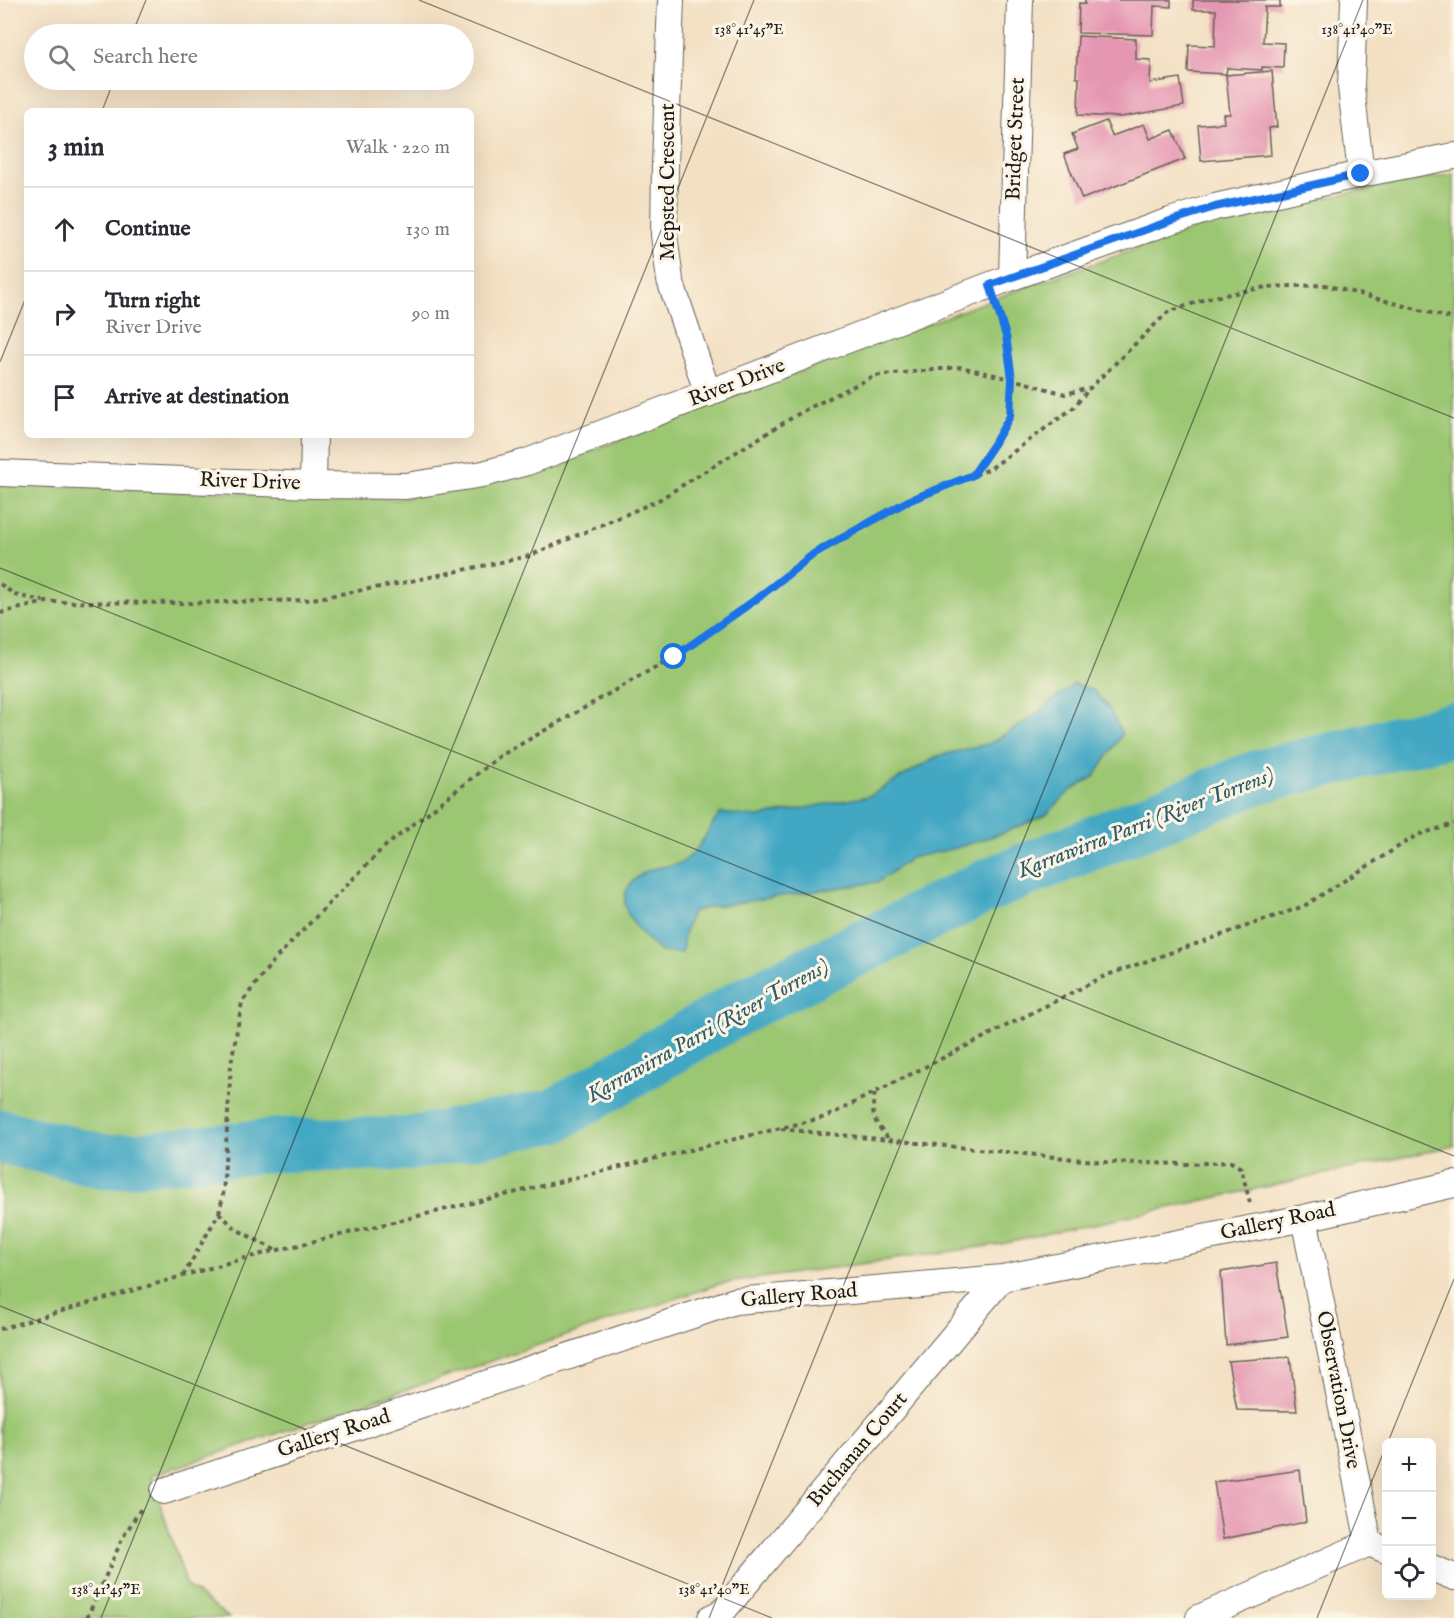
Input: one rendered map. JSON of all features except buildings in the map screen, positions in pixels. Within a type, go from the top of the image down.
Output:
[{"type":"street","name":"Mepsted Crescent","points":[[671,0],[664,235],[670,280],[708,394]]},
{"type":"street","name":"Bridget Street","points":[[1001,281],[1020,0]]},
{"type":"street","points":[[1354,0],[1351,87],[1361,174]]},
{"type":"street","name":"River Drive","points":[[0,473],[406,486],[483,474],[527,462],[1001,281],[1215,207],[1361,174],[1454,156]]},
{"type":"street","points":[[313,484],[314,438]]},
{"type":"street","name":"Gallery Road","points":[[164,1491],[735,1301],[1002,1278],[1304,1218],[1454,1184]]},
{"type":"street","name":"Observation Drive","points":[[1304,1218],[1378,1547]]},
{"type":"street","name":"Buchanan Court","points":[[711,1618],[721,1613],[1002,1278]]},
{"type":"street","points":[[1198,1618],[1378,1547]]},
{"type":"street","points":[[1436,1570],[1454,1577]]},
{"type":"path","points":[[973,475],[1010,416],[1012,379],[1001,281]]},
{"type":"path","points":[[183,1276],[219,1212],[223,1196],[231,1064],[242,1002],[274,960],[383,848],[500,756],[674,657],[755,600],[815,553],[908,501],[990,468],[1026,444],[1072,408],[1168,312],[1209,298],[1266,287],[1325,285],[1454,319]]},
{"type":"path","points":[[0,584],[15,595],[46,602],[188,603],[307,600],[402,583],[529,556],[657,501],[803,411],[874,376],[961,367],[1065,394],[1092,386]]},
{"type":"path","points":[[0,614],[46,602]]},
{"type":"path","points":[[0,1329],[276,1251],[826,1117],[1107,975],[1304,906],[1418,835],[1454,824]]},
{"type":"path","points":[[875,1093],[872,1111],[879,1129],[891,1141]]},
{"type":"path","points":[[777,1129],[1104,1162],[1186,1164],[1231,1162],[1241,1168],[1256,1227]]},
{"type":"path","points":[[219,1212],[236,1229],[276,1251]]},
{"type":"path","points":[[87,1618],[123,1538],[148,1499],[164,1491]]},
{"type":"green space","points":[[1454,174],[1454,1146],[1002,1244],[719,1284],[151,1476],[187,1586],[229,1618],[0,1618],[0,484],[398,499],[555,464],[1014,291],[1209,224],[1371,188]]},
{"type":"water","points":[[1074,684],[1093,690],[1109,708],[1122,734],[1095,776],[1070,791],[1046,815],[1003,833],[956,848],[911,858],[878,882],[708,907],[692,912],[684,934],[682,953],[660,952],[642,934],[628,913],[625,902],[626,892],[632,882],[645,872],[685,860],[696,850],[721,813],[758,817],[869,796],[938,756],[991,743],[1025,722]]},
{"type":"waterway","name":"Karrawirra Parri (River Torrens)","points":[[0,1136],[107,1162],[278,1145],[408,1144],[554,1116],[742,1006],[986,886],[1257,777],[1454,729]]},
{"type":"route","points":[[674,657],[755,600],[815,553],[908,501],[973,475],[1010,416],[1012,379],[1006,336],[990,285],[1215,207],[1361,174]]}]
